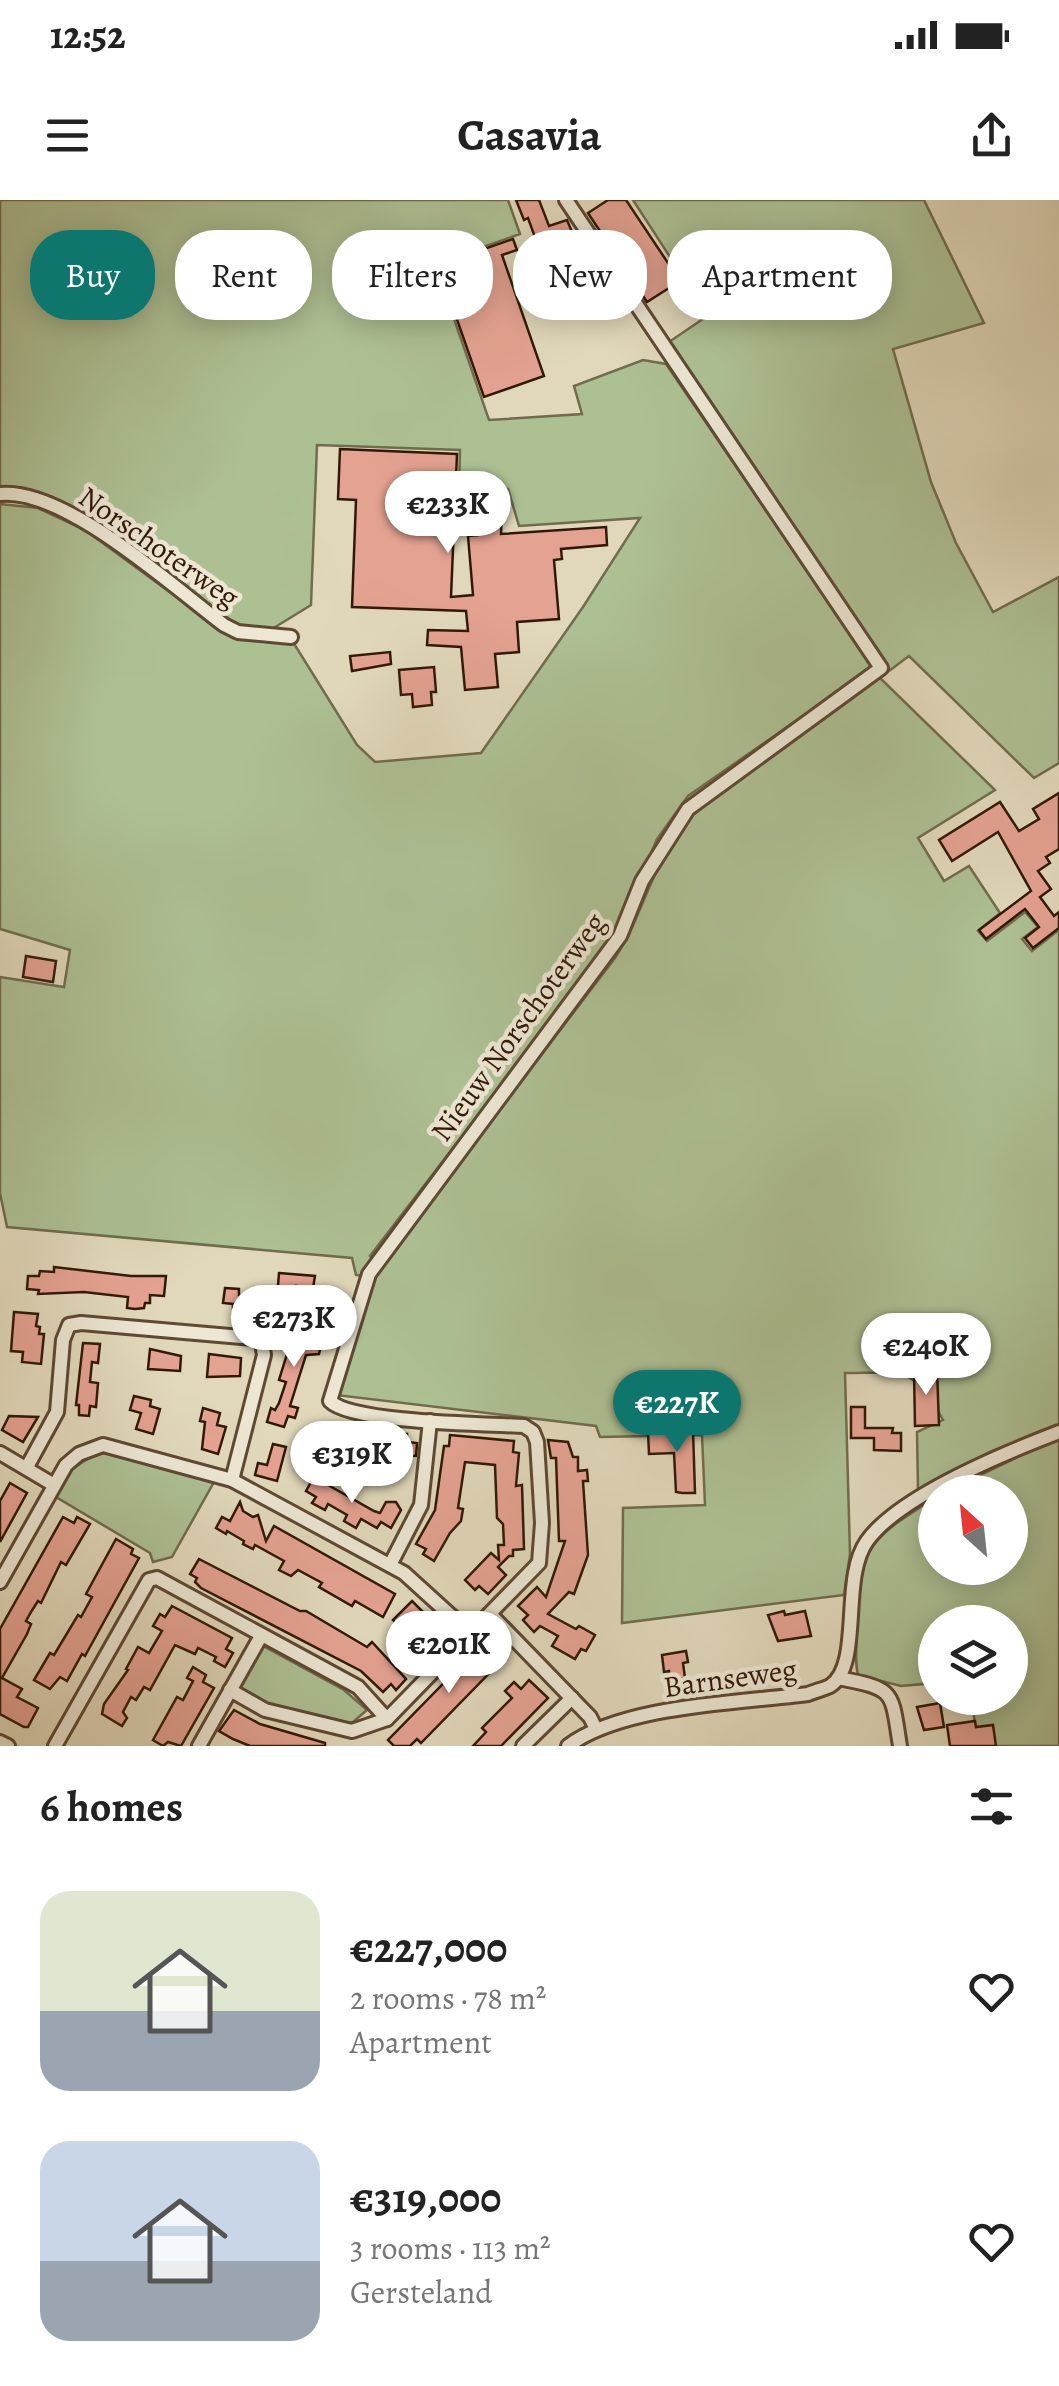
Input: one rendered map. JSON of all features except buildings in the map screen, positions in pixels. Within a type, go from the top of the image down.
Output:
[{"type":"street","name":"Nieuw Norschoterweg","points":[[430,1421],[345,1412],[330,1401],[369,1274],[620,936],[642,881],[688,809],[881,668],[566,200]]},
{"type":"street","name":"Norschoterweg","points":[[0,494],[31,496],[100,532],[238,632],[290,637]]},
{"type":"street","points":[[27,1467],[57,1412],[63,1340],[69,1325],[81,1324],[253,1338],[262,1343],[264,1355],[232,1480]]},
{"type":"street","points":[[230,1690],[265,1710],[336,1728],[352,1730],[387,1719],[539,1563],[542,1523],[533,1432],[524,1426],[430,1421],[421,1505],[390,1564]]},
{"type":"street","name":"Barnseweg","points":[[568,1746],[596,1729],[634,1716],[808,1694],[829,1686],[838,1678],[846,1660],[855,1563],[872,1534],[924,1495],[1059,1432]]},
{"type":"street","points":[[0,1582],[66,1465],[78,1454],[103,1445],[232,1480],[404,1573],[470,1633]]},
{"type":"street","points":[[0,1453],[54,1485]]},
{"type":"street","points":[[55,1746],[149,1580],[157,1578],[358,1687],[387,1719]]},
{"type":"street","points":[[490,1614],[590,1717],[596,1729]]},
{"type":"street","points":[[199,1746],[261,1636]]},
{"type":"street","points":[[838,1678],[885,1690],[893,1700],[900,1746]]},
{"type":"street","points":[[523,1746],[572,1698]]},
{"type":"street","points":[[0,1742],[8,1746]]},
{"type":"green space","points":[[0,200],[508,200],[519,230],[513,230],[513,236],[493,244],[493,230],[332,230],[332,320],[454,320],[489,420],[582,414],[574,386],[643,360],[666,364],[873,667],[688,796],[657,839],[616,936],[370,1256],[374,1260],[363,1276],[356,1275],[352,1258],[7,1227],[0,1193],[0,977],[64,987],[70,950],[0,929],[0,504],[38,508],[85,530],[231,637],[293,642],[357,745],[375,762],[481,753],[640,518],[519,526],[508,489],[459,487],[460,450],[317,445],[311,605],[272,629],[239,626],[95,522],[0,490]]},
{"type":"green space","points":[[633,200],[924,200],[984,323],[893,349],[931,482],[956,543],[993,612],[1059,577],[1059,763],[1034,778],[909,656],[889,671],[669,342],[701,320],[892,320],[892,230],[667,230],[667,252]]},
{"type":"green space","points":[[879,677],[995,790],[918,838],[944,881],[969,866],[1000,913],[978,931],[987,941],[1025,912],[1038,927],[1022,939],[1032,951],[1059,930],[1059,1425],[990,1452],[946,1475],[918,1475],[918,1490],[917,1432],[943,1420],[933,1402],[924,1389],[905,1376],[845,1373],[850,1554],[844,1595],[622,1623],[623,1508],[705,1505],[702,1435],[600,1437],[596,1426],[336,1395],[370,1280],[615,958],[668,844],[694,808]]},
{"type":"green space","points":[[1059,1437],[1059,1746],[977,1746],[974,1715],[1028,1715],[1028,1605],[918,1605],[918,1684],[901,1686],[858,1675],[860,1594],[867,1558],[883,1534],[918,1509],[918,1585],[1028,1585],[1028,1475],[980,1475]]},
{"type":"green space","points":[[96,1453],[115,1453],[214,1482],[172,1557],[153,1562],[150,1553],[56,1497],[71,1470]]},
{"type":"green space","points":[[263,1646],[344,1690],[367,1710],[345,1724],[270,1705],[238,1689]]}]
